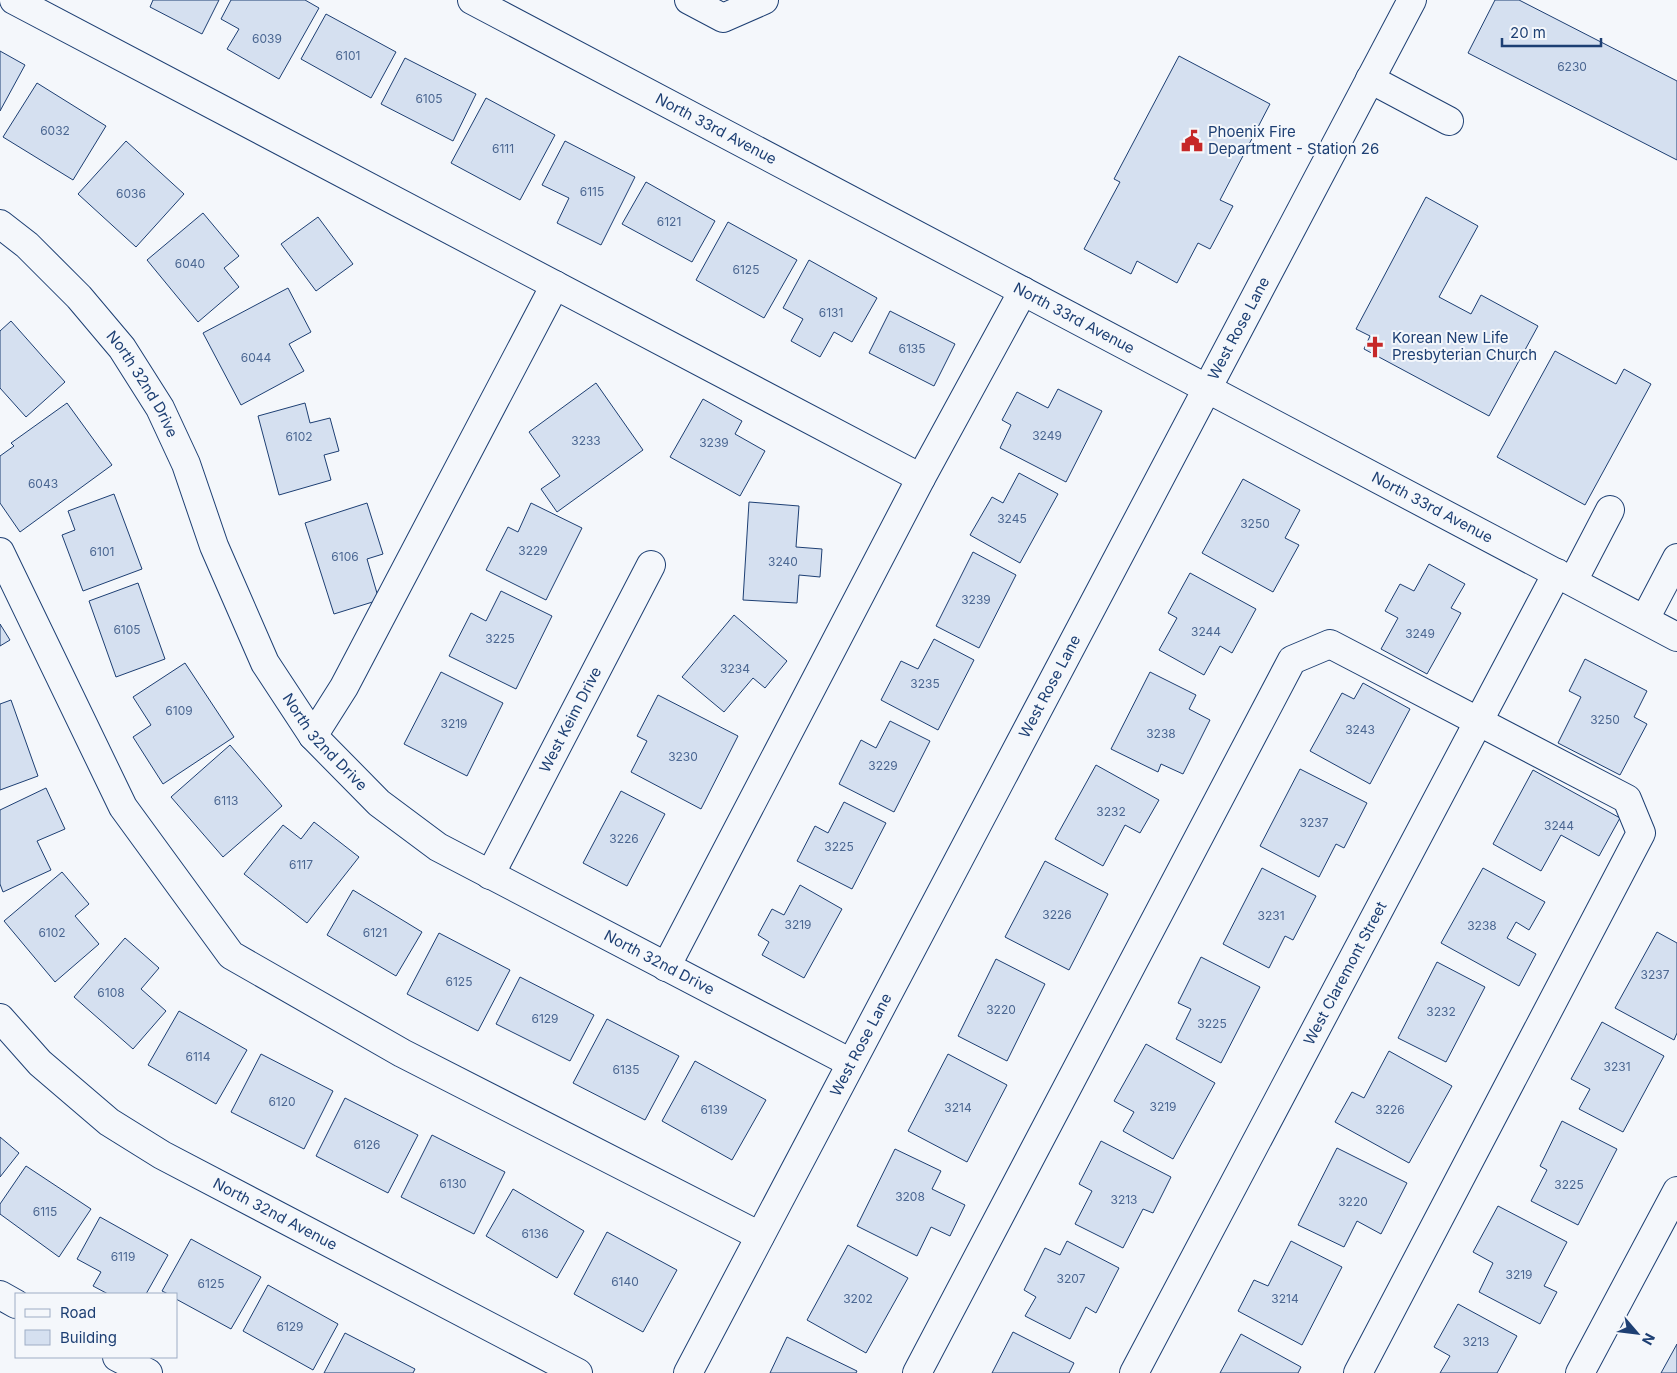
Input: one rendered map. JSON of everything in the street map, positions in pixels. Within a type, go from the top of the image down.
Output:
[{"type":"street","points":[[14,0],[921,478]]},
{"type":"street","name":"North 33rd Avenue","points":[[472,0],[1677,636]]},
{"type":"street","points":[[689,0],[723,18],[764,0]]},
{"type":"street","name":"West Rose Lane","points":[[688,1373],[1412,0]]},
{"type":"street","points":[[1370,79],[1449,121]]},
{"type":"street","name":"North 32nd Drive","points":[[0,224],[27,245],[79,297],[122,348],[160,408],[186,464],[214,546],[265,663],[313,736],[379,804],[438,847],[851,1063]]},
{"type":"street","points":[[313,736],[344,688],[555,285]]},
{"type":"street","points":[[666,966],[921,478],[1023,291]]},
{"type":"street","name":"West Claremont Street","points":[[1134,1373],[1479,720],[1565,577],[1610,510]]},
{"type":"street","points":[[0,552],[123,807],[231,955],[402,1053],[760,1236]]},
{"type":"street","points":[[1644,619],[1677,558]]},
{"type":"street","name":"West Keim Drive","points":[[490,875],[651,565]]},
{"type":"street","points":[[917,1373],[1292,660],[1330,644],[1627,798],[1641,833],[1358,1373]]},
{"type":"street","name":"North 32nd Avenue","points":[[0,1018],[40,1062],[102,1116],[162,1155],[578,1373]]},
{"type":"street","points":[[1580,1373],[1677,1191]]},
{"type":"street","points":[[0,1295],[15,1303]]},
{"type":"street","points":[[119,1358],[148,1373]]},
{"type":"building","points":[[153,0],[219,0],[202,34],[150,7]]},
{"type":"building","points":[[231,0],[305,0],[319,8],[279,79],[227,49],[239,29],[221,19]]},
{"type":"building","points":[[1495,0],[1519,0],[1677,81],[1677,160],[1468,53]]},
{"type":"building","points":[[326,14],[396,52],[371,98],[301,59]]},
{"type":"building","points":[[0,51],[25,65],[0,111]]},
{"type":"building","name":"Phoenix Fire Department - Station 26","points":[[1179,56],[1270,104],[1220,200],[1233,206],[1210,249],[1198,243],[1177,283],[1137,261],[1131,274],[1084,249],[1120,182],[1114,179]]},
{"type":"building","points":[[405,58],[476,94],[453,141],[381,104]]},
{"type":"building","points":[[37,83],[106,126],[73,180],[3,137]]},
{"type":"building","points":[[486,98],[555,135],[520,200],[451,163]]},
{"type":"building","points":[[126,141],[184,194],[136,247],[78,194]]},
{"type":"building","points":[[565,141],[635,177],[601,245],[557,223],[569,198],[542,185]]},
{"type":"building","points":[[646,182],[715,221],[692,262],[622,224]]},
{"type":"building","points":[[1426,197],[1478,226],[1439,297],[1471,314],[1481,295],[1538,326],[1489,416],[1364,349],[1370,336],[1356,329]]},
{"type":"building","points":[[203,213],[239,256],[224,268],[239,287],[198,322],[147,260]]},
{"type":"building","points":[[318,217],[353,264],[316,291],[281,244]]},
{"type":"building","points":[[728,222],[797,260],[764,318],[696,280]]},
{"type":"building","points":[[809,260],[877,298],[852,342],[834,332],[820,357],[791,341],[803,319],[783,308]]},
{"type":"building","points":[[288,288],[311,332],[289,344],[304,371],[241,405],[203,333]]},
{"type":"building","points":[[890,311],[955,344],[934,386],[869,353]]},
{"type":"building","points":[[11,321],[65,382],[26,417],[0,388],[0,331]]},
{"type":"building","points":[[1555,351],[1616,384],[1624,369],[1651,384],[1585,505],[1497,457]]},
{"type":"building","points":[[596,383],[643,450],[557,512],[541,489],[560,476],[529,432]]},
{"type":"building","points":[[1058,389],[1102,411],[1066,482],[1000,448],[1011,425],[1002,420],[1017,392],[1048,408]]},
{"type":"building","points":[[703,399],[742,421],[735,434],[765,451],[740,496],[670,457]]},
{"type":"building","points":[[67,403],[112,465],[20,532],[0,503],[0,456],[14,446],[11,443]]},
{"type":"building","points":[[305,403],[310,423],[330,418],[339,451],[324,455],[331,480],[279,495],[258,416]]},
{"type":"building","points":[[1019,473],[1058,494],[1020,563],[970,535],[992,497],[1003,503]]},
{"type":"building","points":[[1243,479],[1300,510],[1285,538],[1299,545],[1273,592],[1202,553]]},
{"type":"building","points":[[114,494],[142,569],[83,591],[62,535],[75,530],[68,511]]},
{"type":"building","points":[[749,502],[799,506],[796,547],[822,549],[820,577],[799,575],[797,603],[743,600]]},
{"type":"building","points":[[367,503],[383,554],[367,559],[379,600],[334,614],[305,523]]},
{"type":"building","points":[[531,503],[582,528],[546,600],[486,570],[508,527],[518,532]]},
{"type":"building","points":[[973,552],[1016,575],[979,648],[936,626]]},
{"type":"building","points":[[1429,564],[1465,584],[1451,608],[1461,613],[1427,674],[1381,649],[1398,618],[1385,611],[1400,584],[1414,591]]},
{"type":"building","points":[[1190,573],[1256,609],[1232,653],[1220,646],[1204,675],[1159,650],[1177,618],[1168,613]]},
{"type":"building","points":[[138,583],[165,659],[116,677],[89,601]]},
{"type":"building","points":[[501,591],[552,616],[516,689],[449,656],[471,613],[486,621]]},
{"type":"building","points":[[734,615],[787,661],[765,688],[753,678],[724,712],[682,677]]},
{"type":"building","points":[[0,624],[10,640],[0,646]]},
{"type":"building","points":[[934,639],[974,660],[938,730],[881,700],[901,661],[918,669]]},
{"type":"building","points":[[1585,659],[1647,691],[1634,717],[1647,724],[1620,775],[1558,743],[1581,697],[1569,691]]},
{"type":"building","points":[[185,663],[234,737],[163,784],[133,737],[151,725],[133,697]]},
{"type":"building","points":[[441,672],[503,703],[467,776],[404,744]]},
{"type":"building","points":[[1150,672],[1196,695],[1189,709],[1210,720],[1183,774],[1161,764],[1158,772],[1111,749]]},
{"type":"building","points":[[1363,683],[1410,709],[1370,784],[1310,751],[1342,693],[1354,699]]},
{"type":"building","points":[[658,695],[738,736],[701,809],[631,772],[647,741],[637,736]]},
{"type":"building","points":[[11,700],[38,776],[0,790],[0,704]]},
{"type":"building","points":[[890,721],[930,741],[894,812],[839,784],[861,740],[876,748]]},
{"type":"building","points":[[230,745],[282,806],[223,857],[171,797]]},
{"type":"building","points":[[1096,765],[1159,800],[1140,833],[1125,825],[1103,866],[1055,839]]},
{"type":"building","points":[[1300,769],[1367,803],[1344,848],[1336,844],[1319,877],[1260,846]]},
{"type":"building","points":[[1533,770],[1620,818],[1599,856],[1561,835],[1541,871],[1493,844]]},
{"type":"building","points":[[46,788],[65,829],[37,841],[51,870],[3,892],[0,884],[0,810]]},
{"type":"building","points":[[621,791],[665,814],[627,886],[583,863]]},
{"type":"building","points":[[844,802],[886,823],[852,889],[797,861],[815,826],[828,833]]},
{"type":"building","points":[[314,822],[359,857],[307,923],[244,874],[283,825],[301,839]]},
{"type":"building","points":[[1045,861],[1108,894],[1069,970],[1005,937]]},
{"type":"building","points":[[1262,868],[1316,896],[1293,940],[1285,936],[1269,968],[1223,944]]},
{"type":"building","points":[[1483,868],[1545,902],[1529,930],[1516,922],[1507,938],[1536,954],[1519,986],[1441,943]]},
{"type":"building","points":[[62,872],[89,904],[75,916],[99,944],[55,982],[4,921]]},
{"type":"building","points":[[800,885],[842,909],[804,978],[762,955],[769,942],[758,935],[772,909],[784,915]]},
{"type":"building","points":[[353,890],[422,932],[396,976],[327,935]]},
{"type":"building","points":[[1657,932],[1677,943],[1677,1033],[1674,1040],[1615,1008]]},
{"type":"building","points":[[439,933],[510,970],[478,1031],[407,994]]},
{"type":"building","points":[[125,938],[159,968],[141,989],[166,1011],[133,1049],[74,997]]},
{"type":"building","points":[[1201,957],[1260,987],[1221,1063],[1176,1039],[1191,1009],[1178,1003]]},
{"type":"building","points":[[996,959],[1045,984],[1007,1061],[958,1036]]},
{"type":"building","points":[[1437,962],[1485,987],[1446,1062],[1398,1038]]},
{"type":"building","points":[[520,977],[594,1015],[570,1061],[496,1024]]},
{"type":"building","points":[[179,1011],[247,1050],[216,1104],[148,1065]]},
{"type":"building","points":[[607,1019],[679,1056],[645,1120],[573,1083]]},
{"type":"building","points":[[1602,1022],[1664,1056],[1623,1132],[1579,1109],[1590,1089],[1571,1079]]},
{"type":"building","points":[[1146,1044],[1215,1083],[1173,1159],[1123,1131],[1134,1112],[1114,1101]]},
{"type":"building","points":[[1389,1051],[1452,1086],[1409,1163],[1335,1122],[1352,1092],[1364,1098]]},
{"type":"building","points":[[261,1054],[333,1091],[304,1149],[231,1112]]},
{"type":"building","points":[[948,1054],[1007,1085],[967,1162],[908,1131]]},
{"type":"building","points":[[695,1061],[766,1100],[732,1160],[662,1121]]},
{"type":"building","points":[[345,1098],[418,1135],[388,1193],[316,1156]]},
{"type":"building","points":[[1562,1121],[1617,1149],[1578,1225],[1531,1201],[1547,1170],[1540,1166]]},
{"type":"building","points":[[432,1135],[505,1172],[474,1234],[401,1197]]},
{"type":"building","points":[[0,1137],[19,1153],[0,1177]]},
{"type":"building","points":[[1101,1141],[1171,1177],[1153,1213],[1143,1209],[1123,1248],[1075,1224],[1092,1191],[1079,1184]]},
{"type":"building","points":[[1337,1148],[1407,1183],[1381,1234],[1357,1221],[1344,1247],[1298,1225]]},
{"type":"building","points":[[895,1149],[941,1171],[932,1189],[965,1205],[950,1236],[931,1227],[917,1256],[857,1226]]},
{"type":"building","points":[[26,1166],[91,1209],[59,1257],[0,1214],[0,1204]]},
{"type":"building","points":[[513,1189],[584,1231],[557,1278],[486,1236]]},
{"type":"building","points":[[1498,1206],[1567,1242],[1544,1286],[1557,1292],[1540,1324],[1479,1292],[1493,1263],[1473,1252]]},
{"type":"building","points":[[100,1217],[168,1255],[147,1293],[106,1293],[93,1286],[101,1272],[77,1259]]},
{"type":"building","points":[[607,1232],[677,1270],[643,1332],[574,1294]]},
{"type":"building","points":[[191,1239],[261,1277],[231,1329],[178,1300],[178,1293],[162,1291]]},
{"type":"building","points":[[1067,1241],[1119,1268],[1096,1313],[1086,1307],[1070,1339],[1025,1316],[1036,1297],[1024,1290],[1045,1248],[1060,1255]]},
{"type":"building","points":[[1291,1241],[1342,1267],[1302,1345],[1238,1311],[1254,1280],[1268,1286]]},
{"type":"building","points":[[848,1245],[908,1278],[866,1353],[807,1320]]},
{"type":"building","points":[[268,1285],[338,1324],[313,1370],[243,1331]]},
{"type":"building","points":[[1458,1304],[1517,1336],[1497,1373],[1440,1373],[1450,1356],[1434,1347]]},
{"type":"building","points":[[1013,1332],[1074,1363],[1069,1373],[992,1373]]},
{"type":"building","points":[[345,1333],[415,1369],[413,1373],[324,1373]]},
{"type":"building","points":[[1241,1334],[1301,1367],[1298,1373],[1220,1373]]},
{"type":"building","points":[[787,1337],[857,1371],[856,1373],[770,1373]]},
{"type":"building","points":[[1677,1344],[1677,1373],[1661,1373]]},
{"type":"place","name":"Phoenix Fire Department - Station 26","points":[[1192,141]]},
{"type":"place","name":"Korean New Life Presbyterian Church","points":[[1375,347]]}]
